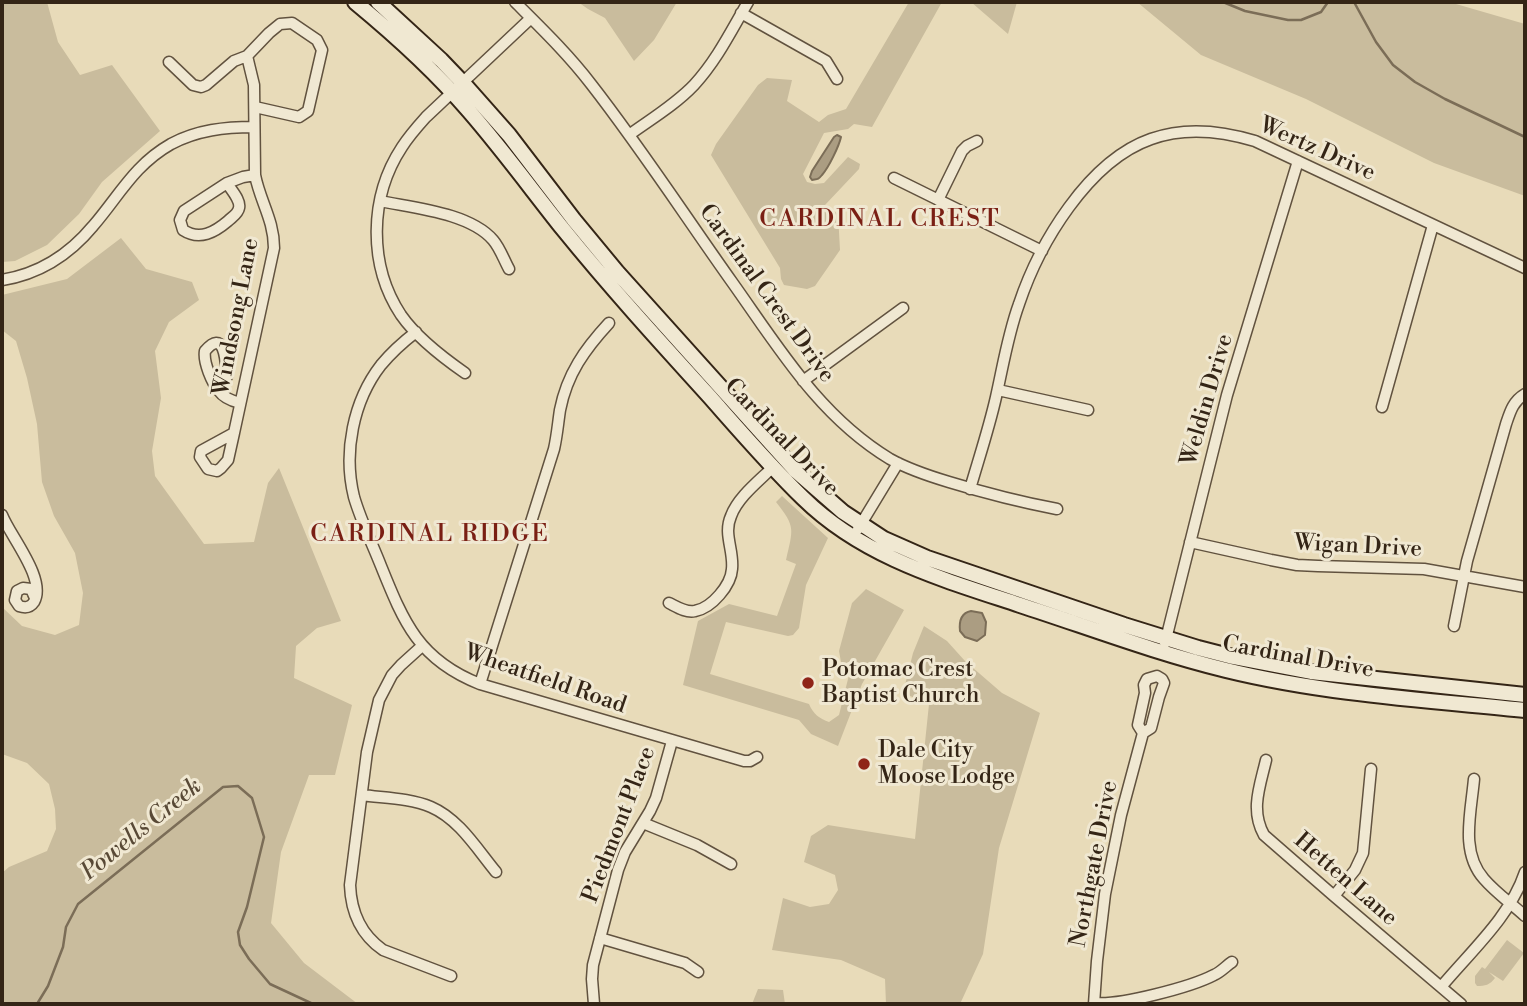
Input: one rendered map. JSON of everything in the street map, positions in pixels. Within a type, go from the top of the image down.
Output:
[{"type":"main road","name":"Cardinal Drive","points":[[355,2],[458,88],[509,135],[574,220],[668,330],[796,471],[829,502],[884,539],[927,558],[1165,645],[1228,671],[1314,687],[1525,710]]},
{"type":"main road","name":"Cardinal Drive","points":[[377,2],[442,60],[458,88],[503,151],[607,282],[773,467],[823,516],[853,538],[930,575],[1165,645],[1311,672],[1525,695]]},
{"type":"street","name":"Cardinal Crest Drive","points":[[515,2],[590,82],[803,381],[852,432],[898,463],[921,473],[970,489],[1057,509]]},
{"type":"street","points":[[629,135],[680,99],[694,84],[718,55],[748,2]]},
{"type":"street","points":[[741,13],[826,61],[837,79]]},
{"type":"street","points":[[464,373],[416,332],[394,302],[381,270],[377,236],[380,201],[387,176],[402,147],[426,117],[531,18]]},
{"type":"street","points":[[169,62],[193,85],[201,87],[234,61],[247,56],[280,24],[292,23],[317,40],[322,50],[311,101],[305,114],[299,117],[255,107],[254,85],[247,56]]},
{"type":"street","name":"Windsong Lane","points":[[234,433],[274,248],[273,227],[254,175],[255,107]]},
{"type":"street","points":[[2,280],[38,270],[66,253],[94,225],[134,173],[159,152],[203,131],[254,127]]},
{"type":"street","name":"Wertz Drive","points":[[970,489],[1019,303],[1041,251],[1070,205],[1096,176],[1120,156],[1150,139],[1189,132],[1224,134],[1255,141],[1525,268]]},
{"type":"street","points":[[938,200],[962,151],[976,141]]},
{"type":"street","name":"Weldin Drive","points":[[1165,645],[1227,395],[1298,161]]},
{"type":"street","points":[[227,183],[240,205],[237,213],[218,230],[207,234],[191,234],[183,230],[180,220],[184,211],[227,183],[254,175]]},
{"type":"street","points":[[894,178],[1041,251]]},
{"type":"street","points":[[380,201],[474,224],[493,240],[509,269]]},
{"type":"street","points":[[1382,407],[1433,225]]},
{"type":"street","points":[[803,381],[903,308]]},
{"type":"street","points":[[480,684],[554,449],[560,410],[569,379],[589,344],[609,323]]},
{"type":"street","name":"Wheatfield Road","points":[[416,332],[391,354],[372,379],[353,426],[350,457],[358,509],[396,603],[414,637],[446,666],[480,684],[744,761],[757,757]]},
{"type":"street","points":[[216,387],[225,397],[240,403]]},
{"type":"street","points":[[998,390],[1088,410]]},
{"type":"street","points":[[1454,626],[1463,576],[1506,424],[1515,402],[1525,394]]},
{"type":"street","points":[[853,538],[898,463]]},
{"type":"street","points":[[669,604],[694,611],[715,600],[730,580],[732,570],[727,532],[731,513],[773,467]]},
{"type":"street","points":[[2,515],[31,567],[35,580],[35,598]]},
{"type":"street","name":"Wigan Drive","points":[[1190,542],[1297,565],[1424,569],[1525,587]]},
{"type":"street","points":[[422,646],[392,676],[379,700],[367,752],[350,896],[355,916],[367,936],[383,950],[450,976]]},
{"type":"street","name":"Northgate Drive","points":[[1094,1004],[1107,881],[1143,733],[1151,728],[1163,689],[1162,679],[1157,676],[1147,679],[1144,685],[1145,693],[1138,725],[1143,733]]},
{"type":"street","name":"Piedmont Place","points":[[594,1004],[593,965],[618,870],[625,852],[656,798],[672,741]]},
{"type":"street","name":"Hetten Lane","points":[[1266,760],[1256,809],[1260,827],[1269,840],[1461,1004]]},
{"type":"street","points":[[1334,896],[1355,870],[1363,853],[1371,769]]},
{"type":"street","points":[[1474,779],[1469,832],[1470,853],[1486,882],[1525,916]]},
{"type":"street","points":[[362,795],[419,803],[441,813],[459,828],[496,872]]},
{"type":"street","points":[[643,823],[698,845],[731,864]]},
{"type":"street","points":[[1441,987],[1500,919],[1511,903],[1525,872]]},
{"type":"street","points":[[600,938],[685,962],[698,972]]},
{"type":"street","points":[[1094,1004],[1135,999],[1187,985],[1216,975],[1232,962]]},
{"type":"shaded area","points":[[2,2],[47,2],[58,42],[80,75],[112,65],[160,131],[102,182],[79,214],[47,245],[15,261],[2,262]]},
{"type":"shaded area","points":[[578,2],[677,2],[654,40],[634,61],[605,18]]},
{"type":"shaded area","points":[[909,2],[942,2],[872,127],[854,124],[848,129],[824,133],[803,174],[807,182],[824,183],[848,157],[860,164],[859,169],[825,205],[838,214],[840,250],[815,286],[807,289],[784,285],[780,268],[711,155],[758,85],[767,78],[792,80],[787,101],[819,122],[828,115],[846,109]]},
{"type":"shaded area","points":[[971,2],[1017,2],[1008,34]]},
{"type":"shaded area","points":[[1137,2],[1455,2],[1525,24],[1525,196],[1434,163],[1306,99],[1201,55]]},
{"type":"shaded area","points":[[837,135],[841,137],[831,162],[821,177],[812,180],[812,171]]},
{"type":"shaded area","points":[[121,238],[146,269],[192,282],[199,300],[169,322],[155,351],[161,398],[152,451],[155,476],[204,544],[254,542],[268,483],[279,468],[341,621],[317,628],[296,646],[294,678],[352,705],[335,775],[309,775],[281,852],[271,923],[304,963],[358,1004],[2,1004],[2,873],[9,867],[47,851],[56,829],[49,784],[27,763],[2,754],[2,607],[22,626],[55,635],[79,625],[83,593],[75,553],[54,516],[42,482],[37,424],[27,378],[16,341],[2,330],[2,295],[67,279]]},
{"type":"shaded area","points":[[782,496],[828,538],[806,585],[799,628],[793,635],[788,636],[726,622],[710,674],[809,704],[817,716],[829,722],[839,715],[849,675],[841,662],[839,651],[852,603],[866,589],[904,610],[862,684],[838,746],[811,734],[799,720],[683,685],[698,621],[729,604],[777,616],[796,564],[786,560],[791,529],[787,517],[776,502]]},
{"type":"shaded area","points":[[971,611],[982,613],[986,622],[985,635],[977,641],[965,637],[960,631],[961,618]]},
{"type":"shaded area","points":[[924,626],[947,641],[965,661],[1002,693],[1040,713],[999,848],[983,954],[960,1004],[886,1004],[885,979],[841,960],[772,950],[783,898],[810,907],[829,904],[838,890],[835,875],[804,862],[811,836],[828,825],[915,839],[929,704],[903,693],[913,653]]},
{"type":"shaded area","points":[[1507,940],[1524,953],[1503,981],[1489,972],[1495,978],[1487,985],[1477,986],[1475,976],[1482,967],[1485,969]]},
{"type":"shaded area","points":[[758,989],[783,990],[785,1004],[752,1004]]},
{"type":"waterway","points":[[1223,2],[1245,11],[1288,20],[1301,20],[1321,12],[1328,2]]},
{"type":"waterway","points":[[1354,2],[1376,42],[1393,65],[1415,82],[1445,99],[1525,137]]},
{"type":"waterway","name":"Powells Creek","points":[[37,1004],[48,986],[63,947],[66,927],[78,904],[223,787],[238,786],[252,798],[264,837],[238,932],[240,945],[270,984],[313,1004]]},
{"type":"place","name":"Potomac Crest Baptist Church","points":[[808,683]]},
{"type":"place","name":"Dale City Moose Lodge","points":[[864,764]]},
{"type":"district","name":"CARDINAL CREST","points":[[880,220]]},
{"type":"district","name":"CARDINAL RIDGE","points":[[430,535]]}]
